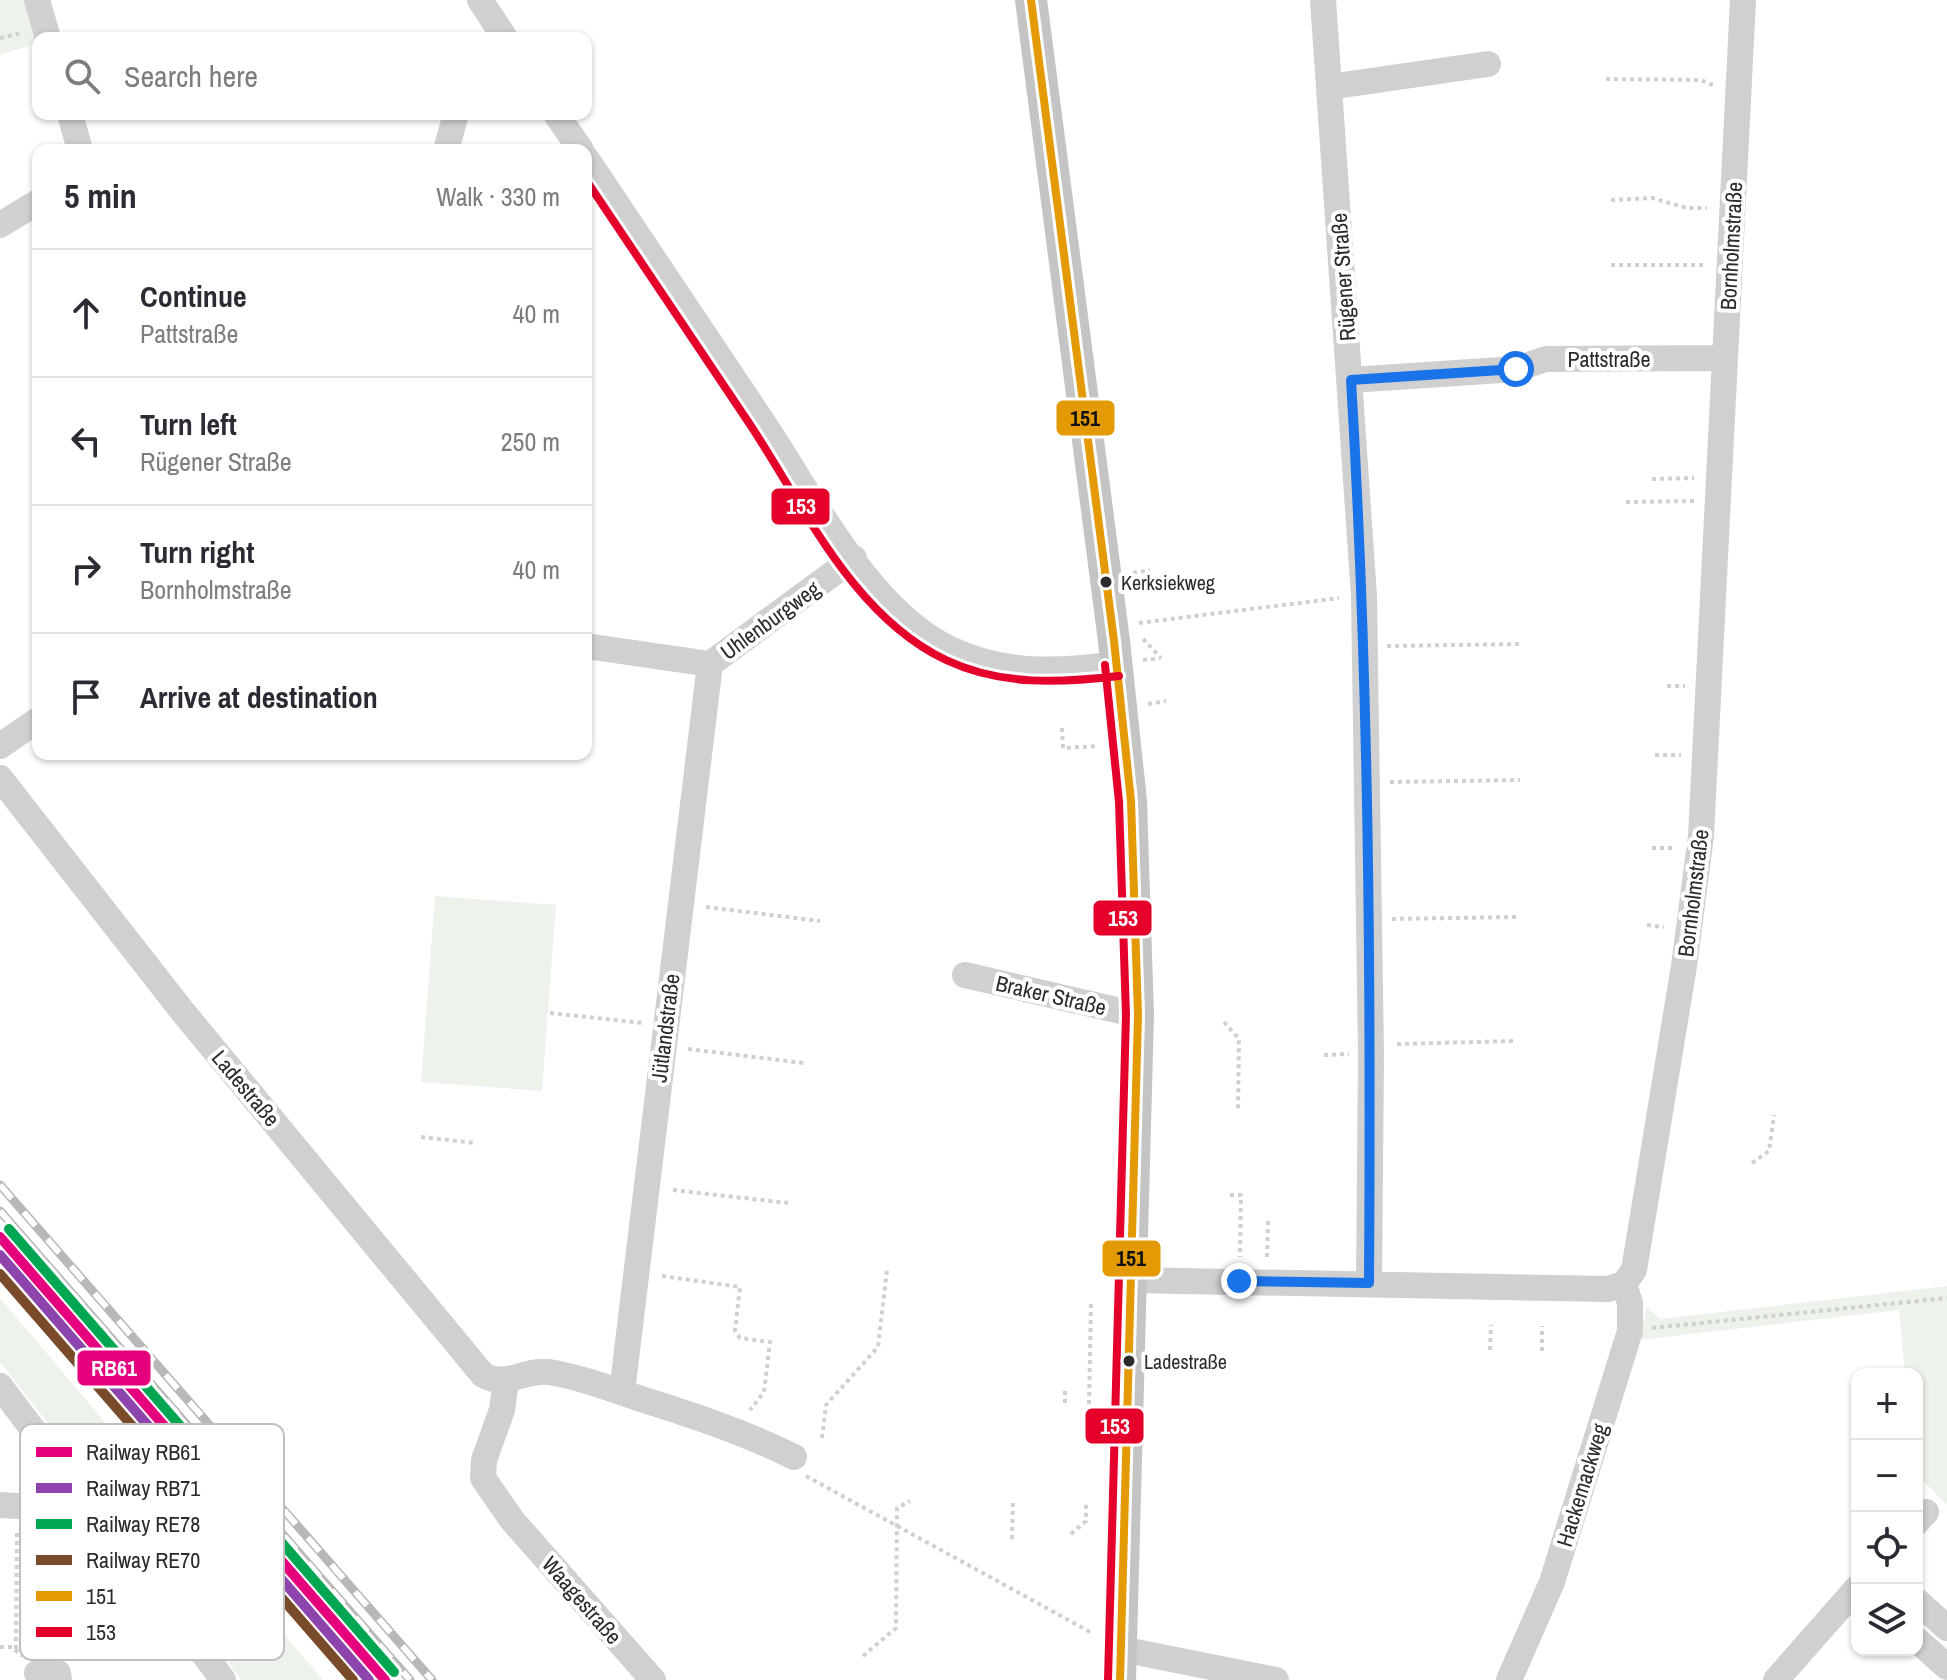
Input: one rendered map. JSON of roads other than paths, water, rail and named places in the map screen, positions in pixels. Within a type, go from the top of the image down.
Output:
[{"type":"main road","name":"Braker Straße","points":[[1031,0],[1130,662],[1126,745],[1134,860],[1138,1015],[1120,1664]]},
{"type":"street","points":[[36,32],[37,0]]},
{"type":"street","points":[[480,0],[498,32]]},
{"type":"street","name":"Rügener Straße","points":[[1323,0],[1364,596],[1370,1044],[1369,1283]]},
{"type":"street","name":"Bornholmstraße","points":[[1624,1284],[1631,1277],[1638,1258],[1697,869],[1743,0]]},
{"type":"street","points":[[1329,87],[1488,64]]},
{"type":"street","points":[[72,120],[78,144]]},
{"type":"street","points":[[448,144],[454,120]]},
{"type":"street","points":[[560,120],[577,144]]},
{"type":"street","points":[[592,167],[854,558],[909,621],[948,648],[988,665],[1045,672],[1130,662]]},
{"type":"street","points":[[0,225],[32,206]]},
{"type":"street","name":"Pattstraße","points":[[1351,380],[1516,369],[1546,359],[1725,358]]},
{"type":"street","name":"Uhlenburgweg","points":[[592,647],[710,664],[854,558]]},
{"type":"street","name":"Jütlandstraße","points":[[622,1392],[710,664]]},
{"type":"street","points":[[0,746],[32,724]]},
{"type":"street","name":"Ladestraße","points":[[0,778],[183,1012],[475,1366],[492,1380],[506,1380]]},
{"type":"street","name":"Braker Straße","points":[[965,975],[1138,1015]]},
{"type":"street","points":[[1131,1280],[1608,1289],[1624,1284]]},
{"type":"street","name":"Hackemackweg","points":[[1509,1680],[1552,1582],[1630,1331],[1630,1303],[1624,1284]]},
{"type":"street","points":[[506,1380],[547,1372],[622,1392],[735,1430],[794,1457]]},
{"type":"street","name":"Waagestraße","points":[[506,1380],[502,1410],[482,1470],[491,1492],[653,1680]]},
{"type":"street","points":[[0,1386],[29,1424]]},
{"type":"street","points":[[0,1505],[20,1506]]},
{"type":"street","points":[[1776,1680],[1851,1595]]},
{"type":"street","points":[[1923,1606],[1947,1628]]},
{"type":"street","points":[[1923,1645],[1947,1667]]},
{"type":"street","points":[[208,1660],[223,1680]]},
{"type":"street","points":[[1120,1664],[1276,1680]]},
{"type":"railway","points":[[0,1185],[209,1424]]},
{"type":"railway","points":[[0,1211],[186,1424]]},
{"type":"railway","points":[[284,1510],[432,1680]]},
{"type":"railway","points":[[284,1536],[410,1680]]},
{"type":"rail line","name":"RE78","points":[[9,1229],[178,1424]]},
{"type":"rail line","name":"RB61","points":[[0,1237],[163,1424]]},
{"type":"rail line","name":"RB71","points":[[0,1255],[147,1424]]},
{"type":"rail line","name":"RE70","points":[[0,1274],[130,1424]]},
{"type":"rail line","name":"RE78","points":[[284,1545],[394,1672]]},
{"type":"rail line","name":"RB61","points":[[284,1564],[385,1680]]},
{"type":"rail line","name":"RB71","points":[[284,1582],[369,1680]]},
{"type":"rail line","name":"RE70","points":[[284,1601],[353,1680]]},
{"type":"place","name":"Kerksiekweg","points":[[1106,582]]},
{"type":"place","name":"Ladestraße","points":[[1129,1361]]}]
